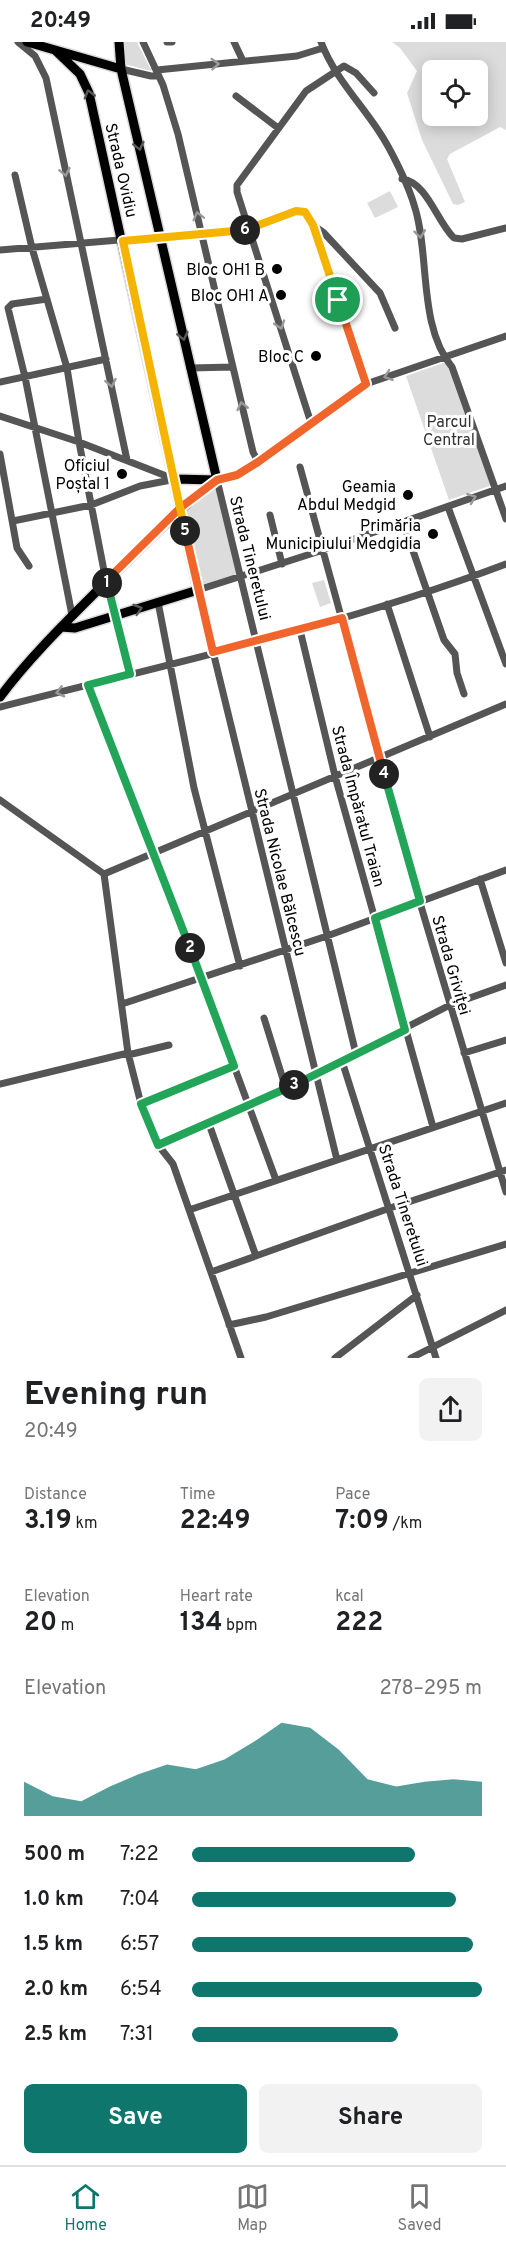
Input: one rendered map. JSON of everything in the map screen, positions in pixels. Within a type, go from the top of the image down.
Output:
[{"type":"main road","points":[[27,42],[122,69]]},
{"type":"main road","name":"Strada Tineretului","points":[[119,42],[122,69],[217,480]]},
{"type":"main road","name":"Strada Ovidiu","points":[[55,50],[76,70],[87,87],[123,241],[198,590]]},
{"type":"main road","points":[[174,480],[217,480]]},
{"type":"main road","points":[[0,697],[61,627],[106,581],[180,508],[217,480]]},
{"type":"main road","points":[[61,627],[75,628],[198,590]]},
{"type":"street","points":[[18,42],[35,56],[46,78],[127,460]]},
{"type":"street","points":[[143,42],[158,73],[176,126],[253,452],[258,462]]},
{"type":"street","points":[[167,42],[172,42]]},
{"type":"street","points":[[234,42],[243,61]]},
{"type":"street","points":[[122,69],[151,76],[158,73],[243,61],[297,56],[322,45],[334,71],[380,133],[412,199],[418,219],[429,309],[444,357],[452,367],[506,519]]},
{"type":"street","points":[[311,423],[237,192],[237,185],[306,91],[334,71],[344,66],[352,69],[374,93]]},
{"type":"street","points":[[236,96],[278,128]]},
{"type":"street","points":[[15,175],[32,248],[67,368],[106,581],[130,674]]},
{"type":"street","points":[[402,179],[409,180],[420,188],[454,238],[462,239],[506,228]]},
{"type":"street","points":[[0,250],[249,230],[300,210],[308,215],[313,225],[366,384]]},
{"type":"street","points":[[313,225],[323,232],[374,286],[384,301],[395,328]]},
{"type":"street","points":[[47,299],[12,304],[8,308],[25,377],[72,615]]},
{"type":"street","points":[[217,480],[237,475],[258,462],[366,384],[506,336]]},
{"type":"street","points":[[0,382],[106,360]]},
{"type":"street","points":[[190,368],[233,367]]},
{"type":"street","points":[[0,416],[79,442],[174,480]]},
{"type":"street","points":[[0,454],[17,548],[29,566]]},
{"type":"street","points":[[159,473],[167,471],[171,466]]},
{"type":"street","name":"Strada Griviței","points":[[300,467],[379,758],[481,1112],[503,1171],[506,1192]]},
{"type":"street","points":[[13,521],[91,505],[151,483],[174,480]]},
{"type":"street","name":"Strada Tineretului","points":[[217,480],[356,1054]]},
{"type":"street","points":[[198,590],[282,564],[506,486]]},
{"type":"street","points":[[448,507],[506,664]]},
{"type":"street","points":[[270,515],[282,564]]},
{"type":"street","points":[[403,522],[445,644],[455,654],[458,663],[456,670],[464,694]]},
{"type":"street","points":[[0,707],[300,630],[426,592],[506,564]]},
{"type":"street","name":"Strada Nicolae Bălcescu","points":[[198,590],[337,1160]]},
{"type":"street","points":[[158,602],[172,663],[195,788],[240,966]]},
{"type":"street","points":[[387,604],[430,737]]},
{"type":"street","name":"Strada Împăratul Traian","points":[[300,630],[335,777],[433,1127]]},
{"type":"street","points":[[88,685],[202,979],[276,1180]]},
{"type":"street","points":[[104,874],[506,704]]},
{"type":"street","points":[[0,800],[104,874],[128,1054],[141,1104],[158,1145],[173,1164],[241,1358]]},
{"type":"street","points":[[123,1004],[287,950],[506,870]]},
{"type":"street","points":[[480,879],[506,963]]},
{"type":"street","points":[[158,1145],[286,1089],[450,1005],[506,985]]},
{"type":"street","points":[[264,1018],[286,1089]]},
{"type":"street","points":[[464,1053],[506,1040]]},
{"type":"street","points":[[0,1084],[169,1045]]},
{"type":"street","name":"Strada Tineretului","points":[[342,1061],[436,1358]]},
{"type":"street","points":[[141,1104],[234,1066]]},
{"type":"street","points":[[189,1210],[506,1103]]},
{"type":"street","points":[[209,1124],[256,1256]]},
{"type":"street","points":[[211,1272],[503,1171]]},
{"type":"street","points":[[230,1325],[266,1317],[506,1244]]},
{"type":"street","points":[[335,1358],[417,1295]]},
{"type":"street","points":[[411,1358],[506,1310]]},
{"type":"green space","points":[[121,42],[137,42],[150,68],[153,67],[151,71],[124,64]]},
{"type":"green space","points":[[392,42],[506,42],[506,130],[500,127],[450,154],[447,159],[465,202],[458,205],[453,204],[422,140],[407,93],[417,71],[400,48]]},
{"type":"green space","points":[[390,191],[398,207],[375,218],[367,203]]},
{"type":"green space","name":"Parcul Central","points":[[449,361],[492,485],[449,500],[406,376]]},
{"type":"green space","points":[[217,480],[241,577],[198,590],[180,508]]},
{"type":"green space","points":[[324,580],[331,603],[320,607],[312,583]]},
{"type":"place","name":"Bloc OH1 B","points":[[277,269]]},
{"type":"place","name":"Bloc OH1 A","points":[[281,295]]},
{"type":"place","name":"Bloc C","points":[[316,356]]},
{"type":"place","name":"Oficiul Poștal 1","points":[[122,474]]},
{"type":"place","name":"Geamia Abdul Medgid","points":[[408,495]]},
{"type":"place","name":"Primăria Municipiului Medgidia","points":[[433,534]]},
{"type":"route","points":[[338,300],[313,225],[308,215],[300,210],[249,230],[123,241],[180,508],[213,652],[342,618],[420,901],[375,918],[405,1030],[249,1106],[158,1145],[141,1104],[234,1066],[88,685],[130,674],[106,581],[180,508],[217,480],[237,475],[258,462],[366,384],[338,300]]}]
